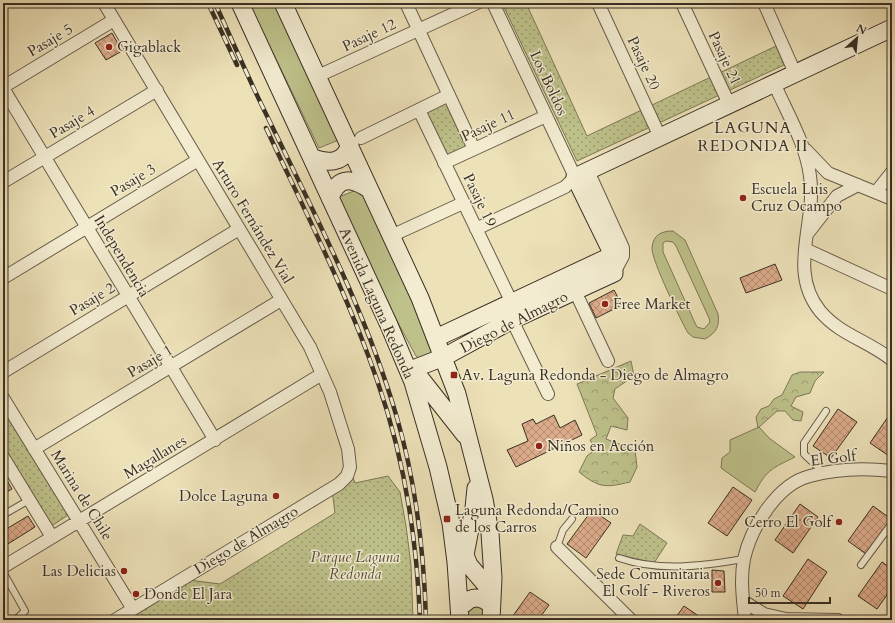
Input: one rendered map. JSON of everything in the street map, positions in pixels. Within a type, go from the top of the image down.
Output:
[{"type":"main road","name":"Avenida Laguna Redonda","points":[[240,3],[401,351],[417,395],[444,490],[456,562],[461,615]]},
{"type":"main road","points":[[283,3],[318,76],[356,141],[370,190],[420,298],[457,394],[488,518],[493,578],[491,612]]},
{"type":"main road","points":[[614,273],[613,255],[581,174],[795,73],[890,33]]},
{"type":"main road","points":[[313,158],[329,162],[339,160],[356,141]]},
{"type":"main road","points":[[330,198],[336,186],[345,181],[356,182],[370,190]]},
{"type":"main road","name":"Diego de Almagro","points":[[436,338],[613,255]]},
{"type":"main road","name":"Diego de Almagro","points":[[413,369],[444,357],[512,320],[614,273]]},
{"type":"main road","points":[[401,351],[413,369],[461,429],[470,445]]},
{"type":"main road","points":[[476,470],[476,499],[465,555],[469,565],[486,585],[491,612]]},
{"type":"main road","points":[[461,615],[486,536],[488,518]]},
{"type":"main road","points":[[461,615],[469,599],[476,598],[482,599],[491,612]]},
{"type":"street","name":"Arturo Fernández Vial","points":[[104,3],[310,347],[322,374],[348,449],[350,467]]},
{"type":"street","name":"Pasaje 19","points":[[406,3],[474,149]]},
{"type":"street","name":"Pasaje 12","points":[[318,76],[476,3]]},
{"type":"street","name":"Los Boldos","points":[[493,3],[546,116],[581,174]]},
{"type":"street","name":"Pasaje 20","points":[[598,3],[660,137]]},
{"type":"street","name":"Pasaje 21","points":[[682,3],[729,104]]},
{"type":"street","points":[[764,3],[795,73]]},
{"type":"street","name":"Pasaje 5","points":[[3,88],[114,20]]},
{"type":"street","points":[[774,83],[802,145],[809,168],[811,209],[805,249],[804,273],[807,291],[820,311],[830,322],[850,336],[892,360]]},
{"type":"street","name":"Independencia","points":[[3,88],[215,440]]},
{"type":"street","name":"Pasaje 4","points":[[3,182],[157,90]]},
{"type":"street","points":[[356,141],[449,95]]},
{"type":"street","name":"Pasaje 19","points":[[419,110],[512,303]]},
{"type":"street","name":"Pasaje 11","points":[[444,163],[546,116]]},
{"type":"street","points":[[802,145],[828,173],[892,199]]},
{"type":"street","name":"Pasaje 3","points":[[3,278],[198,160]]},
{"type":"street","points":[[876,192],[892,172]]},
{"type":"street","points":[[476,229],[565,187],[581,174],[623,248],[623,256],[614,273]]},
{"type":"street","points":[[807,236],[837,196],[858,185]]},
{"type":"street","points":[[391,236],[463,203]]},
{"type":"street","name":"Pasaje 2","points":[[3,372],[239,229]]},
{"type":"street","points":[[805,249],[892,289]]},
{"type":"street","points":[[575,291],[608,361]]},
{"type":"street","name":"Pasaje 1","points":[[34,449],[282,300]]},
{"type":"street","points":[[512,320],[548,394]]},
{"type":"street","name":"Magallanes","points":[[3,567],[322,374]]},
{"type":"street","name":"Marina de Chile","points":[[3,398],[133,609]]},
{"type":"street","points":[[4,463],[52,538]]},
{"type":"street","name":"Diego de Almagro","points":[[115,620],[339,484],[347,476],[350,467]]},
{"type":"street","name":"El Golf","points":[[745,620],[743,601],[744,559],[755,529],[771,504],[799,480],[809,476],[825,473],[863,470],[892,471]]},
{"type":"street","points":[[557,547],[631,620]]},
{"type":"street","points":[[743,601],[764,614],[786,619],[838,620]]},
{"type":"lane","points":[[825,473],[804,454],[804,443],[826,411]]},
{"type":"lane","points":[[3,515],[29,500]]},
{"type":"lane","points":[[557,547],[563,530],[572,519]]},
{"type":"lane","points":[[861,565],[892,523]]},
{"type":"lane","points":[[619,558],[658,567],[681,567],[744,559]]},
{"type":"lane","points":[[3,572],[25,611],[15,620]]},
{"type":"green space","points":[[249,3],[277,3],[341,139],[319,148]]},
{"type":"green space","points":[[502,3],[526,3],[587,136],[776,46],[784,65],[577,161]]},
{"type":"green space","points":[[448,102],[470,147],[448,157],[427,113]]},
{"type":"green space","points":[[364,187],[436,356],[423,361],[416,356],[331,200]]},
{"type":"green space","points":[[673,231],[685,240],[718,314],[718,326],[712,334],[705,339],[693,337],[688,333],[673,304],[656,264],[652,248],[654,240],[661,233]],"holes":[[[666,241],[673,242],[709,318],[710,322],[704,329],[697,327],[663,252],[663,243]]]},
{"type":"green space","points":[[631,361],[634,376],[615,389],[613,398],[628,418],[627,430],[611,426],[606,439],[635,450],[637,467],[630,482],[608,486],[597,484],[579,472],[587,456],[596,449],[590,440],[597,435],[577,384]]},
{"type":"green space","points":[[800,372],[824,372],[815,381],[810,393],[796,397],[791,406],[803,412],[801,421],[793,420],[785,411],[777,411],[758,428],[756,417],[761,409],[769,406],[774,399],[782,395],[792,375]]},
{"type":"green space","points":[[3,408],[68,515],[50,527],[3,450]]},
{"type":"green space","points":[[759,427],[769,438],[795,457],[771,470],[763,478],[755,492],[721,468],[722,458],[730,452],[730,440]]},
{"type":"green space","name":"Parque Laguna Redonda","points":[[351,471],[355,483],[388,476],[400,492],[411,565],[413,620],[113,620],[181,579],[220,584],[335,513],[332,490]]},
{"type":"green space","points":[[640,524],[667,543],[654,563],[616,554],[623,535],[633,536]]},
{"type":"green space","points":[[472,602],[484,608],[485,620],[466,620],[467,612]]},
{"type":"building","name":"Gigablack","points":[[112,33],[122,51],[106,60],[95,43]]},
{"type":"building","points":[[775,264],[782,280],[746,293],[740,278]]},
{"type":"building","name":"Free Market","points":[[614,290],[622,305],[596,318],[589,303]]},
{"type":"building","points":[[838,409],[857,422],[831,458],[813,446]]},
{"type":"building","points":[[892,411],[892,451],[889,456],[870,443]]},
{"type":"building","name":"Niños en Acción","points":[[554,415],[560,428],[575,420],[582,435],[516,467],[507,450],[528,441],[522,424],[533,419],[536,424]]},
{"type":"building","points":[[5,477],[12,489],[3,494],[3,478]]},
{"type":"building","points":[[733,487],[752,500],[727,536],[708,523]]},
{"type":"building","points":[[800,504],[818,517],[793,553],[775,540]]},
{"type":"building","points":[[873,506],[891,519],[866,554],[848,541]]},
{"type":"building","points":[[592,510],[611,523],[586,558],[567,544]]},
{"type":"building","points":[[28,516],[35,527],[3,547],[3,531]]},
{"type":"building","points":[[808,559],[827,572],[803,609],[783,596]]},
{"type":"building","points":[[882,562],[892,569],[892,588],[877,609],[858,596]]},
{"type":"building","points":[[712,570],[724,571],[725,592],[712,592]]},
{"type":"building","points":[[530,592],[549,605],[538,620],[510,620]]},
{"type":"building","points":[[684,606],[703,619],[674,620]]},
{"type":"railway","points":[[208,3],[237,65]]},
{"type":"railway","points":[[215,3],[255,91],[339,266],[356,304],[385,379],[404,443],[414,493],[421,543],[426,620]]},
{"type":"railway","points":[[266,128],[339,284],[377,380],[395,439],[408,498],[416,559],[420,620]]},
{"type":"place","name":"Gigablack","points":[[109,47]]},
{"type":"place","name":"Escuela Luis Cruz Ocampo","points":[[743,198]]},
{"type":"place","name":"Free Market","points":[[605,304]]},
{"type":"place","name":"Av. Laguna Redonda - Diego de Almagro","points":[[454,375]]},
{"type":"place","name":"Niños en Acción","points":[[539,446]]},
{"type":"place","name":"Dolce Laguna","points":[[276,496]]},
{"type":"place","name":"Laguna Redonda/Camino de los Carros","points":[[447,519]]},
{"type":"place","name":"Cerro El Golf","points":[[839,522]]},
{"type":"place","name":"Las Delicias","points":[[124,571]]},
{"type":"place","name":"Sede Comunitaria El Golf - Riveros","points":[[718,583]]},
{"type":"place","name":"Donde El Jara","points":[[136,594]]},
{"type":"district","name":"LAGUNA REDONDA II","points":[[753,136]]}]
